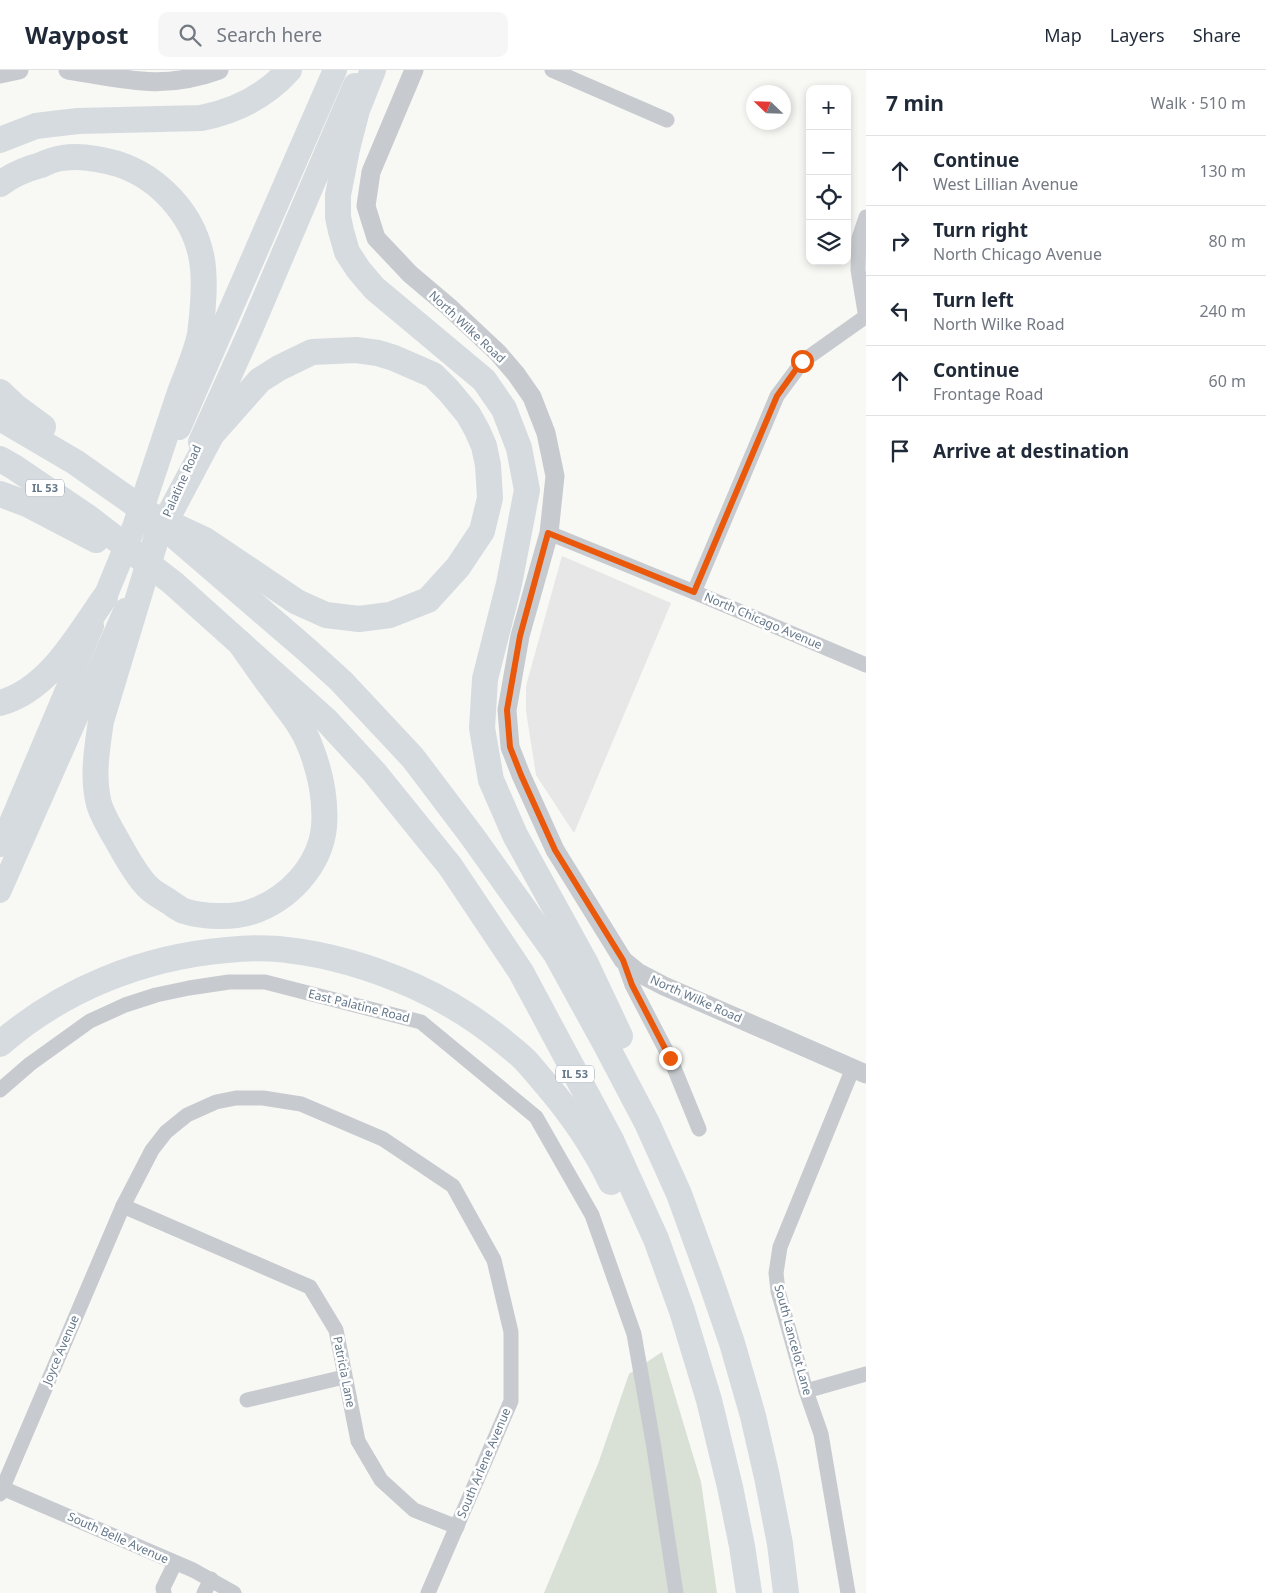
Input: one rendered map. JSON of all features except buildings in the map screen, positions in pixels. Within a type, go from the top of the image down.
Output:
[{"type":"highway","points":[[0,140],[36,126],[78,121],[201,118],[213,116],[240,107],[252,100],[270,88],[289,70]]},
{"type":"highway","name":"Palatine Road","points":[[147,526],[226,323],[335,70]]},
{"type":"highway","name":"Palatine Road","points":[[105,598],[147,526],[251,329],[361,70]]},
{"type":"highway","points":[[374,70],[357,110],[347,149],[338,196],[338,217],[341,231],[347,252],[374,288],[484,380],[504,409],[518,448],[527,490],[509,584],[485,679],[482,728],[491,780],[515,834],[586,964],[626,1050],[647,1123]]},
{"type":"highway","points":[[0,184],[23,170],[61,158],[98,159],[130,168],[161,188],[174,202],[187,220],[201,255],[203,282],[200,336],[147,526],[101,721],[95,779],[99,804],[113,834],[148,887],[182,910],[198,914],[230,915],[250,913],[266,906],[283,895],[296,884],[309,868],[319,847],[324,828],[324,803],[310,745],[298,722],[240,642]]},
{"type":"highway","points":[[0,418],[75,462],[104,482],[147,526],[201,548],[297,602],[326,615],[359,619],[390,616],[428,600],[458,567],[482,531],[490,498],[488,465],[484,446],[468,414],[450,391],[432,375],[378,353],[356,350],[312,352],[279,368],[260,380],[212,434],[147,526]]},
{"type":"highway","points":[[0,392],[16,407],[47,430],[75,462]]},
{"type":"highway","name":"IL 53","points":[[0,459],[14,467],[86,525],[178,587],[327,721],[374,772],[450,866],[521,972],[610,1140],[656,1239],[682,1311],[706,1392],[727,1472],[742,1546],[749,1593]]},
{"type":"highway","points":[[0,494],[86,525]]},
{"type":"highway","points":[[201,548],[341,681],[413,758],[472,836],[556,954],[647,1123],[679,1194],[732,1343],[753,1416],[780,1544],[786,1593]]},
{"type":"highway","points":[[0,702],[21,694],[46,677],[105,598]]},
{"type":"highway","points":[[0,1044],[50,1007],[116,975],[187,955],[218,951],[250,948],[286,950],[325,956],[355,963],[384,973],[437,997],[478,1022],[524,1059],[563,1104],[598,1155],[618,1196],[668,1318],[686,1370],[700,1421],[727,1472]]},
{"type":"main road","name":"Palatine Road","points":[[0,892],[147,526]]},
{"type":"main road","name":"Palatine Road","points":[[0,846],[105,598]]},
{"type":"street","points":[[0,74],[19,70]]},
{"type":"street","points":[[68,70],[151,83],[201,77],[219,70]]},
{"type":"street","name":"North Wilke Road","points":[[414,70],[371,172],[366,206],[376,238],[410,274],[498,353],[516,374],[532,397],[546,433],[555,476],[548,533],[520,636],[507,710],[510,747],[521,775],[555,850],[623,960],[639,973],[664,986],[860,1071]]},
{"type":"street","points":[[552,70],[667,120]]},
{"type":"street","points":[[694,592],[777,396],[802,361],[866,318],[858,270],[859,238],[866,217]]},
{"type":"street","name":"North Chicago Avenue","points":[[548,533],[866,665]]},
{"type":"street","points":[[623,960],[632,985],[670,1058],[699,1129]]},
{"type":"street","name":"East Palatine Road","points":[[0,1090],[30,1064],[90,1021],[126,1005],[156,995],[189,988],[229,982],[265,982],[421,1022],[536,1116],[592,1215],[634,1334],[676,1593]]},
{"type":"street","name":"South Lancelot Lane","points":[[848,1593],[821,1434],[806,1391],[778,1291],[776,1273],[780,1247],[860,1071]]},
{"type":"street","name":"South Arlene Avenue","points":[[123,1206],[152,1150],[166,1132],[187,1115],[216,1102],[236,1098],[263,1098],[301,1104],[383,1140],[453,1186],[494,1260],[511,1332],[511,1401],[428,1593]]},
{"type":"street","name":"Patricia Lane","points":[[123,1206],[310,1287],[336,1330],[358,1441],[381,1480],[414,1510],[457,1527]]},
{"type":"street","name":"Joyce Avenue","points":[[1,1489],[123,1206]]},
{"type":"street","points":[[806,1391],[866,1374]]},
{"type":"street","points":[[247,1400],[344,1377]]},
{"type":"street","name":"South Belle Avenue","points":[[1,1489],[211,1579],[234,1593]]},
{"type":"street","points":[[164,1593],[163,1588],[169,1571],[175,1563]]},
{"type":"street","points":[[204,1593],[211,1579]]},
{"type":"shaded area","points":[[562,556],[671,603],[574,833],[536,775],[526,711],[526,686]]},
{"type":"shaded area","points":[[662,1352],[701,1482],[717,1593],[544,1593],[598,1464],[629,1374]]},
{"type":"route","points":[[670,1058],[632,985],[623,960],[555,850],[510,747],[507,710],[520,636],[548,533],[694,592],[777,396],[802,361]]}]
